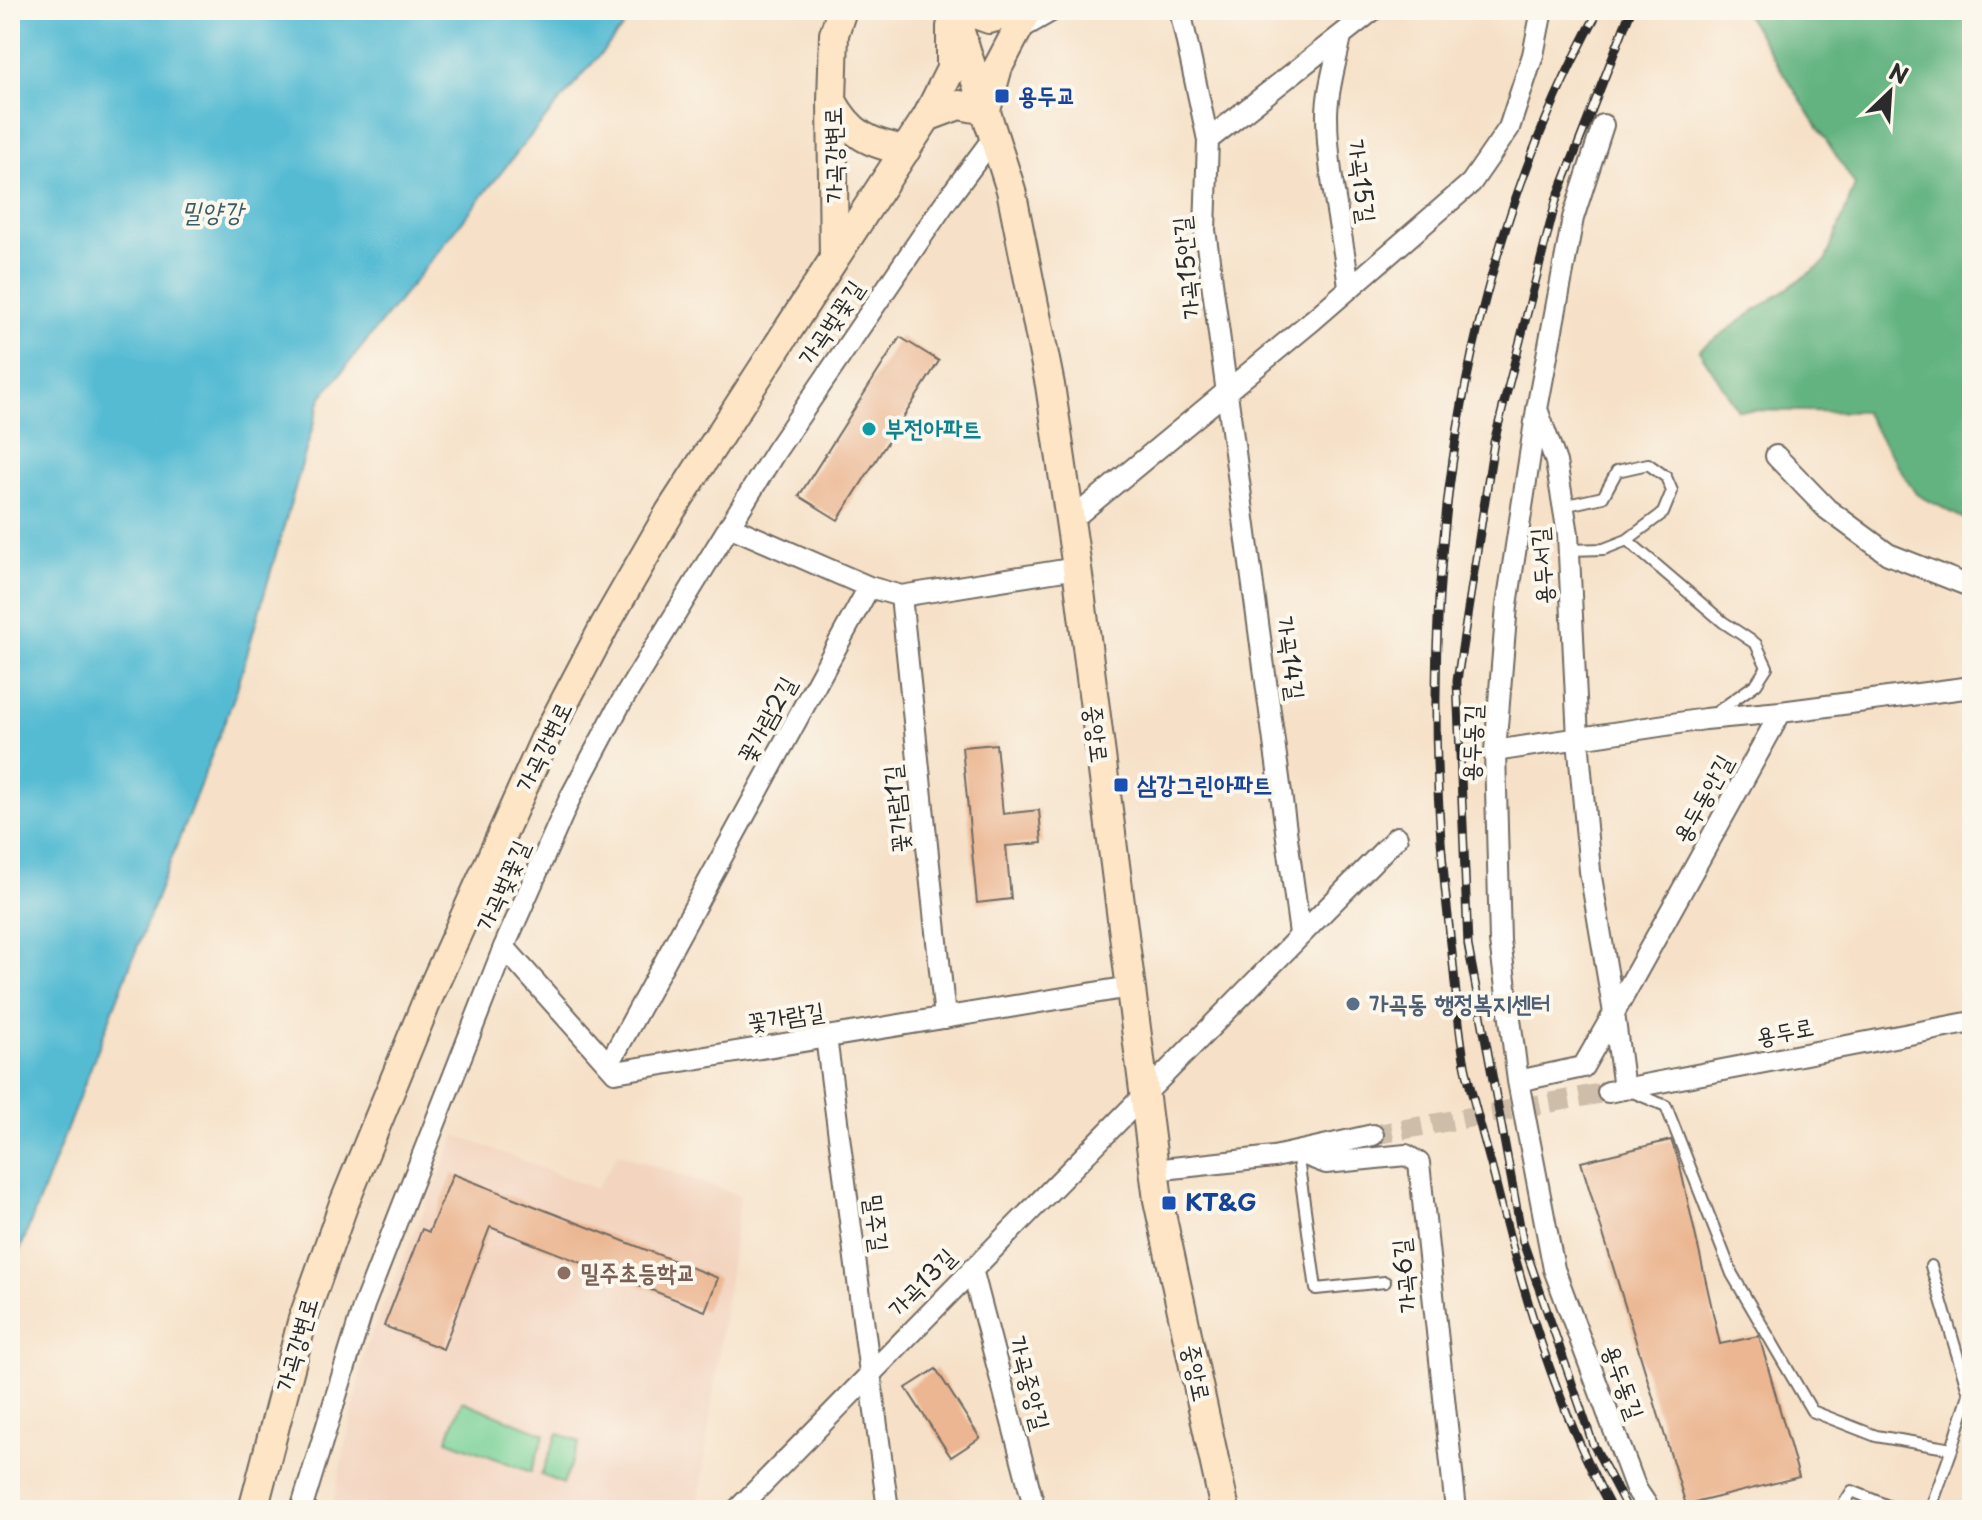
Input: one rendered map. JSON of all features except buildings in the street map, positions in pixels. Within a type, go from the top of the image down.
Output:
[{"type":"main road","name":"가곡강변로","points":[[253,1510],[302,1322],[343,1206],[429,996],[544,741],[605,625],[670,512],[834,259],[834,34],[842,10]]},
{"type":"main road","points":[[834,259],[927,117],[951,69],[951,10]]},
{"type":"main road","name":"중앙로","points":[[951,10],[1011,190],[1050,385],[1077,568],[1154,1170],[1225,1510]]},
{"type":"main road","points":[[964,10],[989,19],[1035,14]]},
{"type":"main road","points":[[927,117],[959,105],[986,110],[998,67],[1035,14]]},
{"type":"main road","points":[[832,101],[853,132],[878,145],[906,150]]},
{"type":"street","name":"가곡15안길","points":[[1180,10],[1208,140],[1205,230],[1228,390]]},
{"type":"street","points":[[1070,521],[1471,183],[1509,128],[1533,55],[1542,10]]},
{"type":"street","points":[[1208,140],[1371,11]]},
{"type":"street","name":"가곡15길","points":[[1341,36],[1327,112],[1330,172],[1340,213],[1349,287]]},
{"type":"street","points":[[1537,409],[1573,218],[1603,125]]},
{"type":"street","name":"가곡벚꽃길","points":[[301,1510],[364,1305],[504,947],[577,785],[619,706],[784,439],[944,204],[994,137]]},
{"type":"street","name":"가곡14길","points":[[1228,390],[1300,934]]},
{"type":"street","name":"용두서길","points":[[1537,409],[1556,462],[1569,550],[1578,739],[1590,871],[1614,1013]]},
{"type":"street","name":"용두동길","points":[[1537,409],[1507,605],[1495,751],[1500,941],[1518,1081],[1554,1269],[1636,1489],[1650,1510]]},
{"type":"street","points":[[1776,456],[1827,509],[1888,554],[1972,587]]},
{"type":"street","points":[[729,526],[869,587],[901,596],[1077,568]]},
{"type":"street","name":"꽃가람2길","points":[[609,1064],[869,587]]},
{"type":"street","name":"꽃가람1길","points":[[901,596],[945,1018]]},
{"type":"street","points":[[1495,751],[1705,719],[1972,687]]},
{"type":"street","name":"용두동안길","points":[[1614,1013],[1781,712]]},
{"type":"street","points":[[1144,1092],[1397,837]]},
{"type":"street","points":[[504,947],[609,1064]]},
{"type":"street","name":"꽃가람길","points":[[609,1064],[615,1072],[1130,987]]},
{"type":"street","points":[[1518,1081],[1583,1067],[1614,1013]]},
{"type":"street","points":[[1614,1013],[1616,1090]]},
{"type":"street","name":"용두로","points":[[1616,1090],[1972,1022]]},
{"type":"street","name":"밀주길","points":[[826,1037],[888,1510]]},
{"type":"street","name":"가곡13길","points":[[737,1510],[1144,1092]]},
{"type":"street","points":[[1154,1170],[1297,1152],[1373,1135]]},
{"type":"street","name":"가곡6길","points":[[1297,1152],[1326,1163],[1406,1155],[1419,1163],[1456,1510]]},
{"type":"street","name":"가곡중앙길","points":[[972,1269],[1035,1510]]},
{"type":"lane","points":[[1563,506],[1603,497],[1617,471],[1648,464],[1666,477],[1672,491],[1663,513],[1627,540],[1604,549],[1569,550]]},
{"type":"lane","points":[[1627,540],[1723,622],[1756,644],[1767,667],[1756,684],[1705,719]]},
{"type":"lane","points":[[1616,1090],[1666,1106],[1732,1274],[1812,1411],[1876,1436],[1952,1449]]},
{"type":"lane","points":[[1297,1152],[1316,1289],[1385,1282]]},
{"type":"lane","points":[[1930,1510],[1969,1394],[1931,1266]]},
{"type":"lane","points":[[1840,1510],[1852,1491],[1898,1510]]},
{"type":"shaded area","name":"밀주초등학교","points":[[456,1135],[596,1189],[618,1153],[740,1196],[699,1502],[691,1510],[332,1509],[365,1349]]},
{"type":"green space","points":[[1743,10],[1972,10],[1972,523],[1916,494],[1864,412],[1738,410],[1699,350],[1825,262],[1855,185]]},
{"type":"green space","points":[[462,1401],[545,1434],[531,1472],[447,1440]]},
{"type":"green space","points":[[558,1433],[580,1442],[563,1484],[541,1475]]},
{"type":"water","name":"밀양강","points":[[10,10],[638,10],[528,139],[321,398],[236,692],[10,1276]]},
{"type":"tunnel","points":[[1373,1135],[1608,1092]]},
{"type":"railway","points":[[1599,10],[1547,118],[1506,229],[1474,343],[1453,460],[1440,578],[1436,698],[1439,817],[1467,1074],[1517,1265],[1543,1349],[1574,1431],[1612,1510]]},
{"type":"railway","points":[[1628,1510],[1593,1444],[1523,1242],[1468,945],[1457,681],[1494,442],[1556,201],[1631,10]]},
{"type":"place","name":"용두교","points":[[1002,96]]},
{"type":"place","name":"부전아파트","points":[[869,429]]},
{"type":"place","name":"삼강그린아파트","points":[[1121,785]]},
{"type":"place","name":"가곡동 행정복지센터","points":[[1353,1004]]},
{"type":"place","name":"KT&G","points":[[1169,1203]]},
{"type":"place","name":"밀주초등학교","points":[[564,1273]]}]
